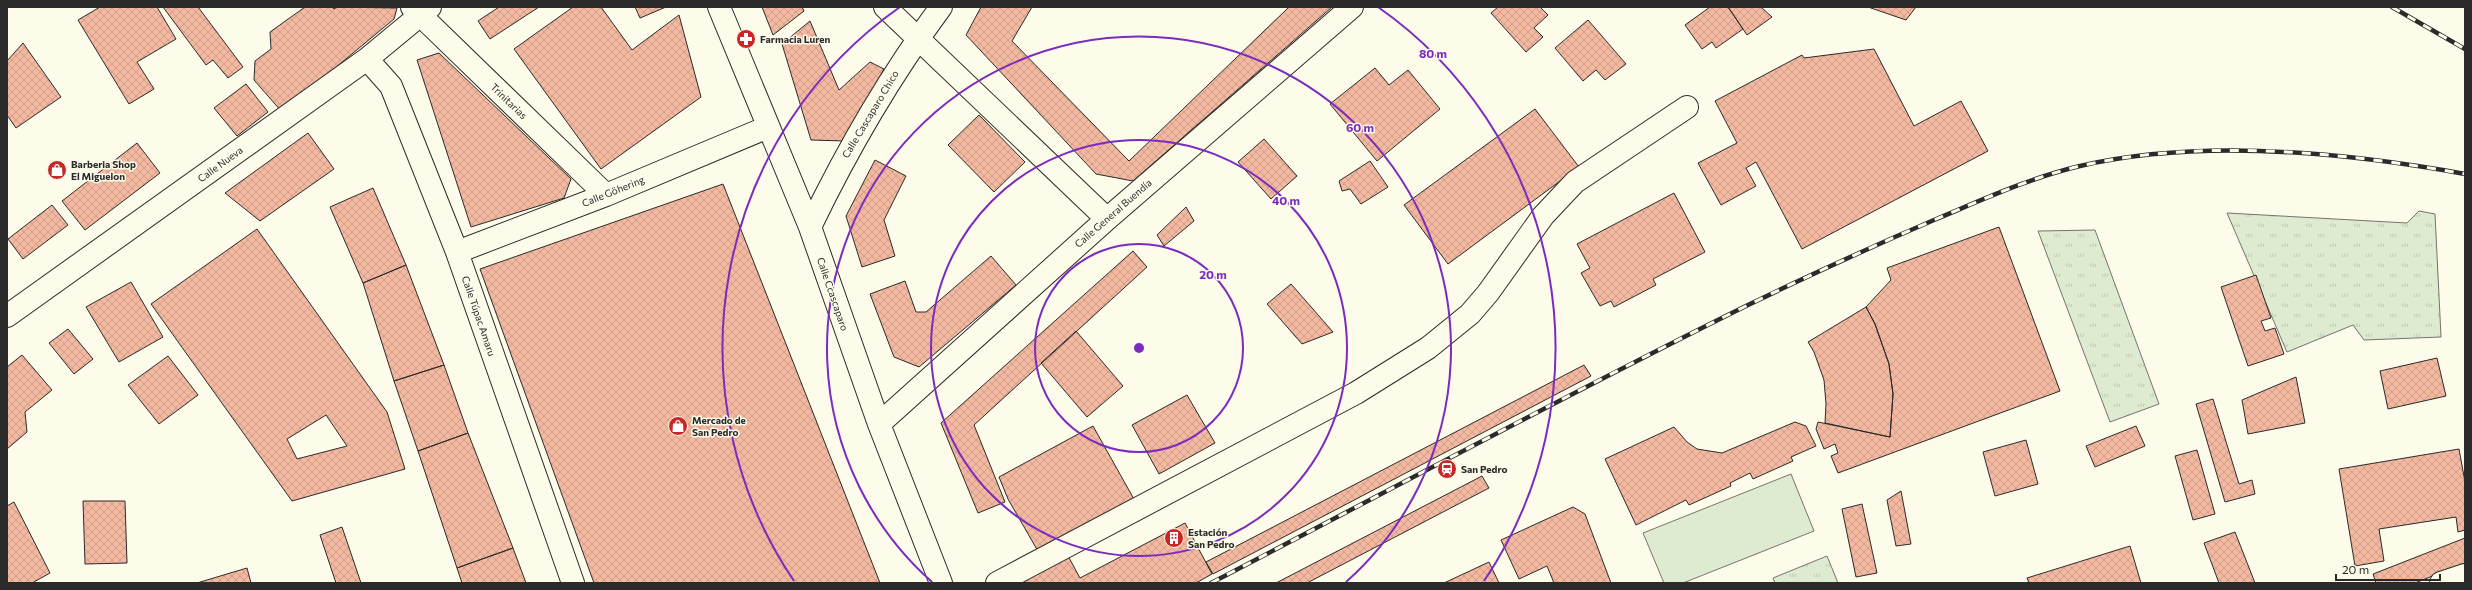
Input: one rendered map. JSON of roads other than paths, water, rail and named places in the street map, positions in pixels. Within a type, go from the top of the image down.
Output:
[{"type":"street","name":"Calle Ccascaparo","points":[[719,7],[810,227],[878,424],[941,583]]},
{"type":"street","points":[[885,7],[1107,218]]},
{"type":"street","name":"Calle Cascaparo Chico","points":[[810,227],[838,168],[917,38],[941,7]]},
{"type":"street","name":"Calle General Buendía","points":[[878,424],[1107,218],[1352,7]]},
{"type":"street","name":"Calle Nueva","points":[[7,316],[367,59],[421,10]]},
{"type":"street","name":"Trinitarias","points":[[421,10],[606,195]]},
{"type":"street","name":"Calle Túpac Amaru","points":[[367,59],[391,86],[456,252],[573,583]]},
{"type":"street","points":[[997,583],[1356,393],[1428,348],[1470,314],[1488,292],[1543,216],[1575,182],[1687,107]]},
{"type":"street","name":"Calle Göhering","points":[[456,252],[606,195],[768,127]]},
{"type":"street","points":[[2441,583],[2465,575]]},
{"type":"railway","points":[[2392,7],[2465,49]]},
{"type":"railway","points":[[1211,583],[1546,408],[1748,305],[1910,230],[1988,197],[2042,177],[2080,166],[2127,157],[2174,152],[2223,150],[2322,154],[2418,166],[2465,174]]},
{"type":"place","name":"Farmacia Luren","points":[[746,39]]},
{"type":"place","name":"Barberia Shop El Miguelon","points":[[57,170]]},
{"type":"place","name":"Mercado de San Pedro","points":[[678,426]]},
{"type":"place","name":"San Pedro","points":[[1447,469]]},
{"type":"place","name":"Estación San Pedro","points":[[1174,538]]}]
